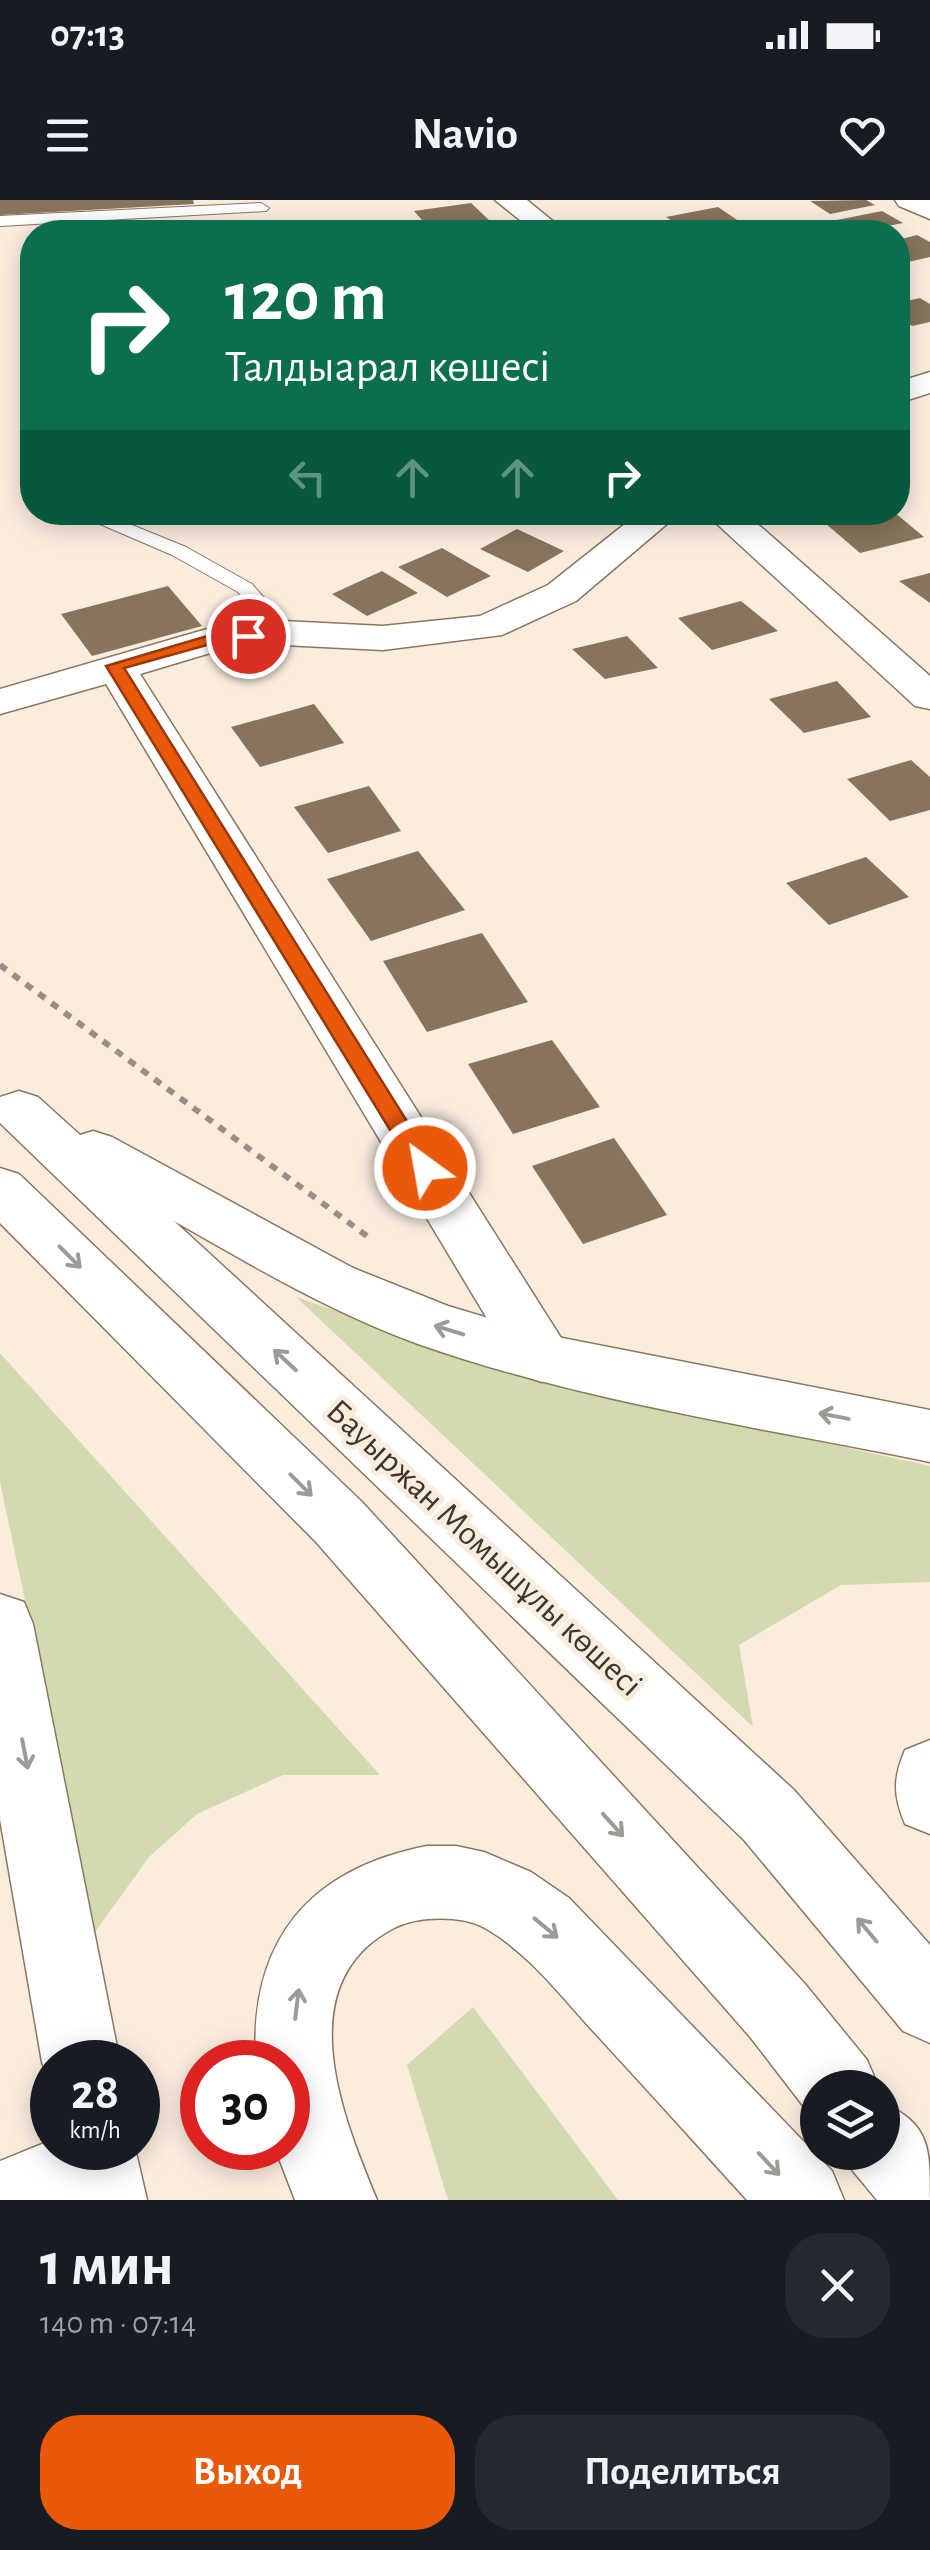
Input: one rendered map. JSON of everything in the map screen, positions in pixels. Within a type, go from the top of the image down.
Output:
[{"type":"main road","points":[[509,200],[536,220]]},
{"type":"main road","points":[[909,200],[930,211]]},
{"type":"main road","points":[[0,702],[214,638],[283,634],[383,638],[488,627],[562,593],[647,525]]},
{"type":"main road","points":[[737,525],[930,697]]},
{"type":"main road","points":[[114,666],[542,1358]]},
{"type":"main road","points":[[10,1102],[332,1284],[434,1326],[542,1358],[930,1436]]},
{"type":"main road","name":"Бауыржан Момышұлы көшесі","points":[[10,1102],[769,1814],[930,2004]]},
{"type":"main road","points":[[0,1189],[339,1522],[778,2011],[825,2070]]},
{"type":"main road","points":[[0,1624],[77,2040]]},
{"type":"main road","points":[[930,1774],[930,1798]]},
{"type":"main road","points":[[336,2200],[298,2086],[294,2024],[300,1982],[318,1942],[354,1906],[398,1888],[438,1882],[481,1888],[520,1906],[560,1939],[803,2200]]},
{"type":"main road","points":[[900,2164],[929,2200]]},
{"type":"main road","points":[[5,2200],[99,2170]]},
{"type":"lane","points":[[0,220],[261,208]]},
{"type":"lane","points":[[114,525],[179,551],[245,588],[283,634]]},
{"type":"green space","points":[[296,1297],[530,1378],[930,1466],[930,1582],[841,1585],[739,1645],[753,1727]]},
{"type":"green space","points":[[0,1353],[380,1775],[283,1775],[197,1814],[149,1857],[95,1932],[0,1482]]},
{"type":"green space","points":[[473,2007],[618,2200],[448,2200],[407,2065]]},
{"type":"building","points":[[0,200],[193,200],[194,204],[0,215]]},
{"type":"building","points":[[866,200],[875,205],[830,214],[810,201]]},
{"type":"building","points":[[471,203],[489,220],[422,220],[414,211]]},
{"type":"building","points":[[718,207],[737,220],[671,220],[666,217]]},
{"type":"building","points":[[882,211],[898,220],[837,220]]},
{"type":"building","points":[[917,235],[930,242],[930,257],[910,262],[910,237]]},
{"type":"building","points":[[920,298],[930,304],[930,322],[910,325],[910,300]]},
{"type":"building","points":[[827,525],[910,525],[924,537],[860,553]]},
{"type":"building","points":[[517,529],[564,551],[528,572],[480,549]]},
{"type":"building","points":[[442,548],[491,576],[447,597],[398,567]]},
{"type":"building","points":[[382,571],[418,593],[367,616],[332,594]]},
{"type":"building","points":[[930,573],[930,603],[899,581]]},
{"type":"building","points":[[168,586],[202,626],[92,656],[61,614]]},
{"type":"building","points":[[741,601],[778,631],[712,650],[678,618]]},
{"type":"building","points":[[627,636],[658,668],[605,679],[572,649]]},
{"type":"building","points":[[837,681],[871,717],[804,733],[769,699]]},
{"type":"building","points":[[314,704],[344,743],[260,767],[231,727]]},
{"type":"building","points":[[911,760],[930,777],[930,810],[890,821],[847,779]]},
{"type":"building","points":[[369,786],[401,831],[328,853],[294,807]]},
{"type":"building","points":[[418,851],[465,910],[371,941],[327,879]]},
{"type":"building","points":[[866,857],[909,897],[829,925],[786,883]]},
{"type":"building","points":[[482,933],[528,1002],[427,1032],[383,961]]},
{"type":"building","points":[[552,1040],[600,1107],[513,1134],[468,1064]]},
{"type":"building","points":[[614,1138],[667,1215],[583,1244],[532,1166]]},
{"type":"route","points":[[248,636],[214,638],[114,666],[425,1168]]}]
